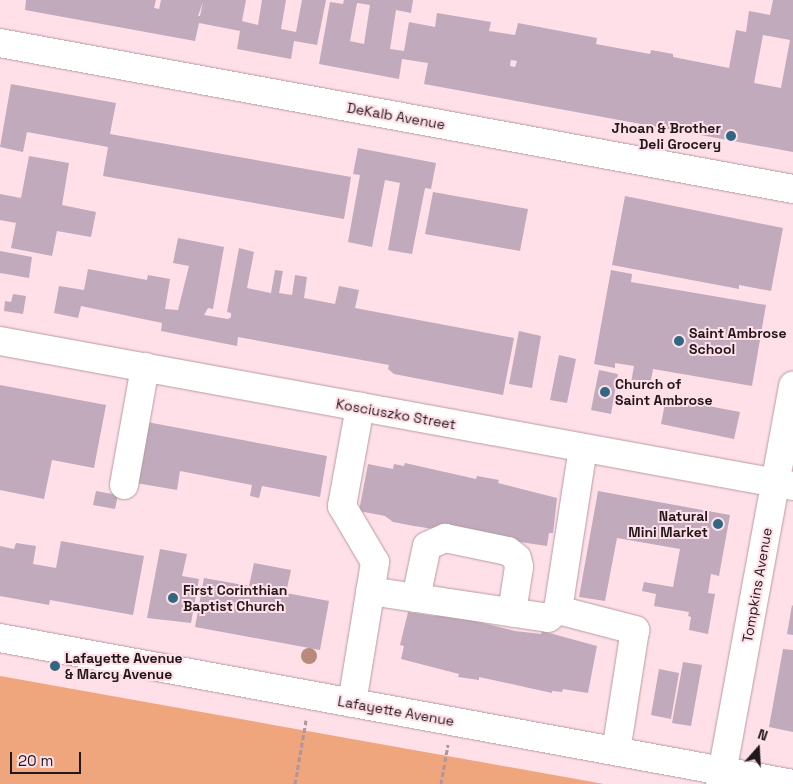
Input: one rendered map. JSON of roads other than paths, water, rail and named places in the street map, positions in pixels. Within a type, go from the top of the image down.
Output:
[{"type":"street","name":"DeKalb Avenue","points":[[0,43],[793,189]]},
{"type":"street","name":"Kosciuszko Street","points":[[0,341],[784,485]]},
{"type":"street","points":[[124,485],[145,368]]},
{"type":"street","name":"Tompkins Avenue","points":[[722,777],[784,485],[793,386]]},
{"type":"street","points":[[352,703],[375,562],[342,506],[360,407]]},
{"type":"street","points":[[370,591],[548,618],[558,610],[583,448]]},
{"type":"street","points":[[416,598],[427,546],[445,538],[508,551],[517,558],[519,567],[512,612]]},
{"type":"street","points":[[558,610],[635,630],[616,751]]},
{"type":"street","name":"Lafayette Avenue","points":[[0,638],[616,751],[722,777],[793,784]]},
{"type":"place","name":"Jhoan & Brother Deli Grocery","points":[[731,136]]},
{"type":"place","name":"Saint Ambrose School","points":[[679,341]]},
{"type":"place","name":"Church of Saint Ambrose","points":[[605,392]]},
{"type":"place","name":"Natural Mini Market","points":[[718,524]]},
{"type":"place","name":"First Corinthian Baptist Church","points":[[173,598]]},
{"type":"place","name":"Lafayette Avenue & Marcy Avenue","points":[[55,666]]}]
